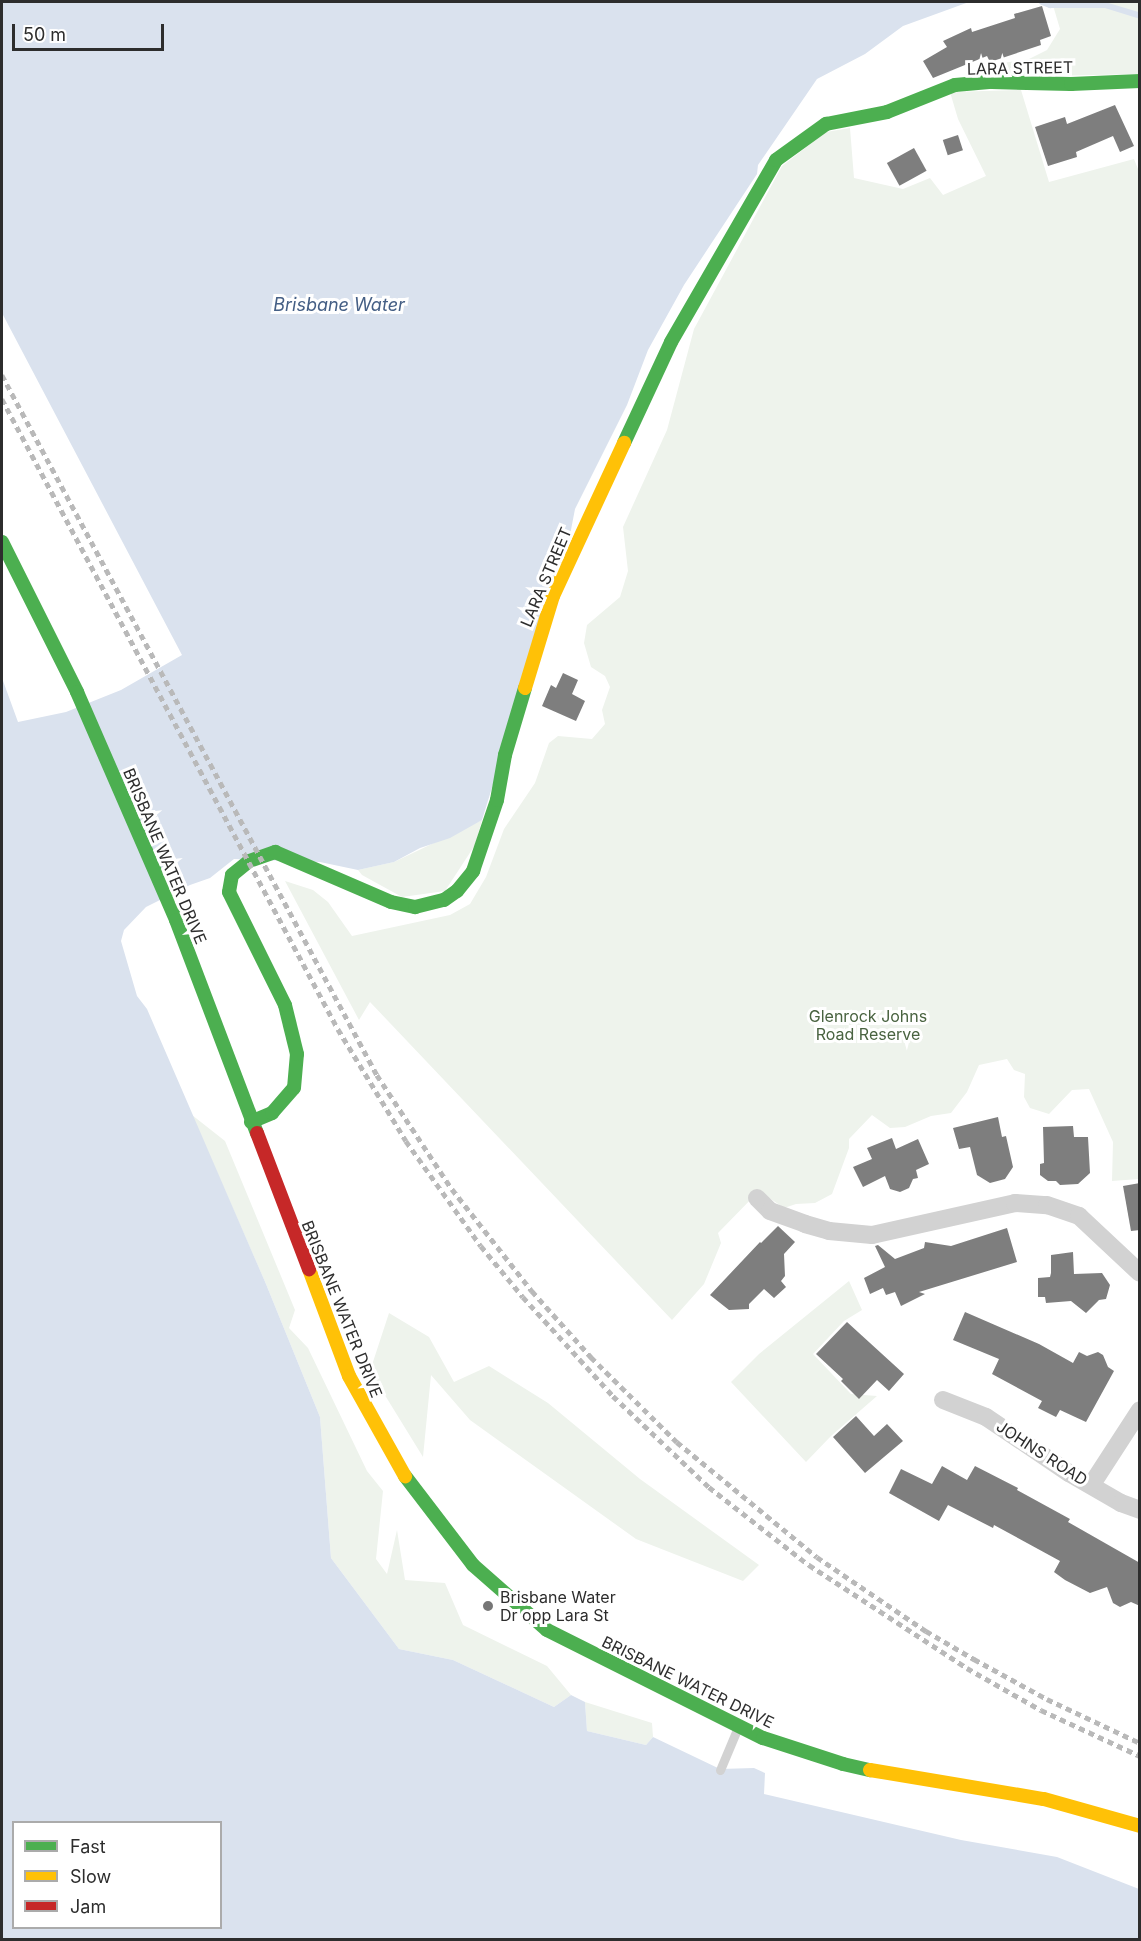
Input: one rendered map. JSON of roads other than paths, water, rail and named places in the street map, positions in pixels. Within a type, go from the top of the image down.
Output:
[{"type":"main road","name":"LARA STREET","points":[[251,1122],[272,1113],[294,1088],[297,1054],[285,1005],[229,892],[232,875],[249,861],[275,852],[391,902],[415,907],[444,900],[457,891],[473,872],[497,800],[505,754],[553,596],[671,342],[711,269],[776,160],[826,124],[887,112],[955,85],[992,82],[1071,84],[1140,81]]},
{"type":"main road","name":"BRISBANE WATER DRIVE","points":[[2,542],[77,692],[176,920],[349,1376],[399,1469],[442,1529],[473,1565],[547,1630],[738,1727],[803,1753],[914,1779],[1044,1799],[1080,1807],[1140,1826]]},
{"type":"street","points":[[758,1198],[770,1211],[805,1224],[829,1231],[872,1235],[1015,1203],[1047,1205],[1079,1216],[1140,1273]]},
{"type":"street","name":"JOHNS ROAD","points":[[943,1400],[986,1417],[1069,1473],[1121,1503],[1140,1510]]},
{"type":"street","points":[[1092,1485],[1140,1410]]},
{"type":"lane","points":[[720,1770],[738,1727]]},
{"type":"water","name":"Brisbane Water","points":[[2,2],[969,2],[903,26],[865,54],[817,79],[758,165],[757,174],[684,285],[648,350],[627,405],[575,509],[570,535],[482,820],[450,838],[420,848],[394,862],[358,870],[320,862],[234,859],[210,878],[190,885],[146,907],[124,930],[121,941],[137,996],[147,1009],[266,1284],[320,1417],[331,1558],[399,1649],[453,1660],[554,1707],[571,1695],[585,1702],[587,1731],[646,1745],[653,1737],[720,1769],[754,1768],[765,1773],[764,1794],[961,1840],[1057,1857],[1139,1889],[1139,1939],[2,1939],[2,678],[18,722],[66,712],[121,690],[182,655],[2,313]]},
{"type":"waterway","points":[[1042,2],[1050,5],[1105,5],[1140,16]]},
{"type":"railway","points":[[2,375],[377,1075],[452,1189],[532,1291],[591,1357],[677,1442],[817,1557],[926,1631],[974,1659],[1047,1699],[1140,1743]]},
{"type":"railway","points":[[2,399],[338,1029],[406,1141],[481,1246],[523,1297],[613,1396],[709,1487],[809,1565],[967,1668],[1041,1710],[1140,1756]]},
{"type":"place","name":"Brisbane Water Dr opp Lara St","points":[[488,1606]]},
{"type":"park label","name":"Glenrock Johns Road Reserve","points":[[868,1025]]}]
